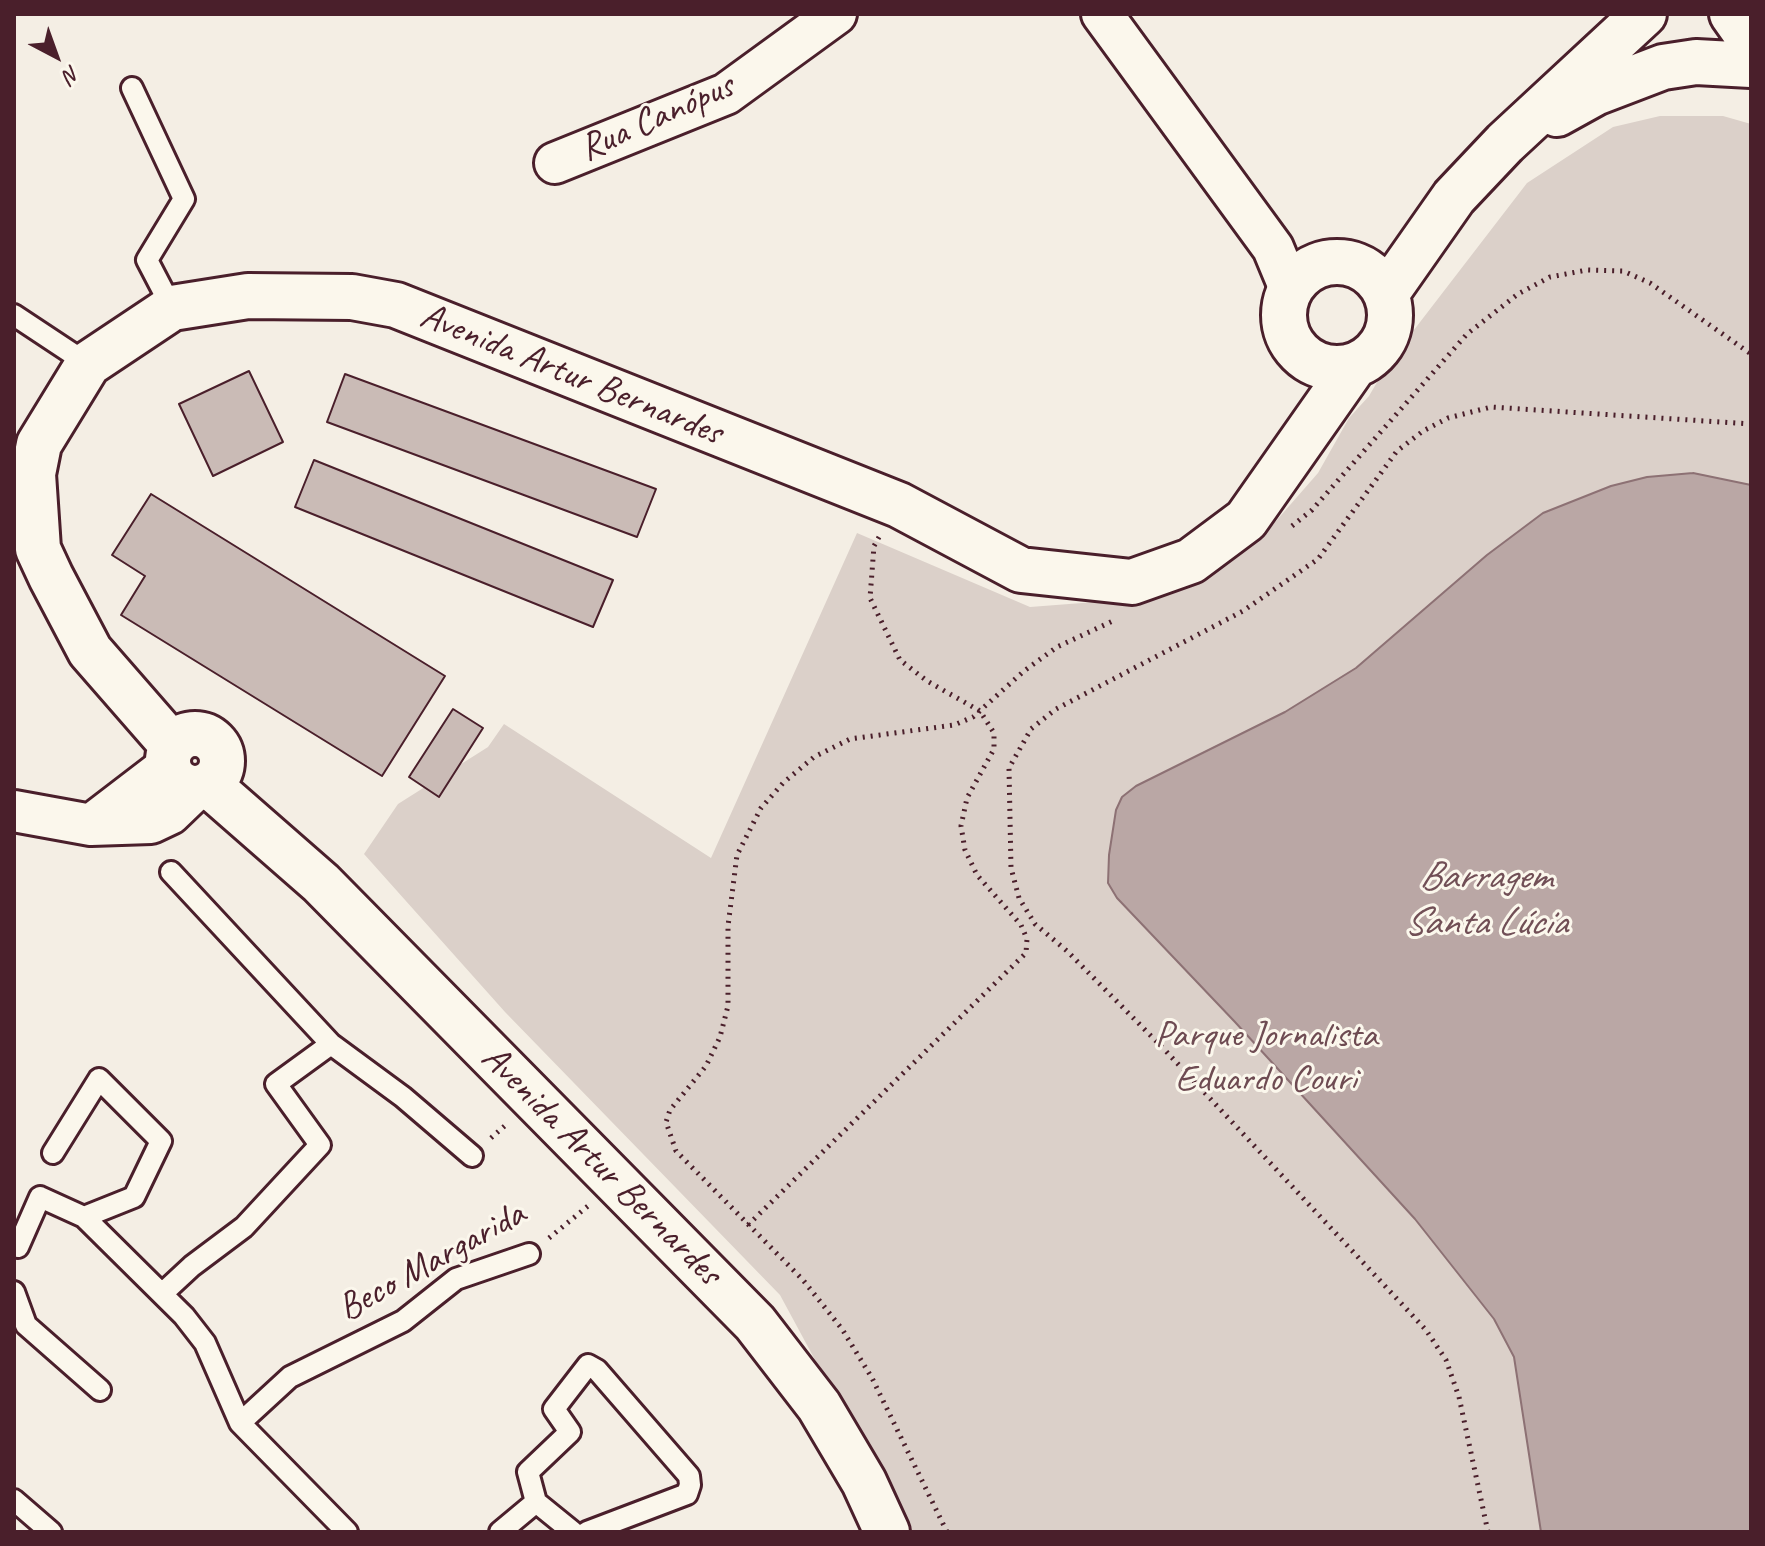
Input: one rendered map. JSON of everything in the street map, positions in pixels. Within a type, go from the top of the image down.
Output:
[{"type":"street","name":"Rua Canópus","points":[[555,163],[726,94],[836,14]]},
{"type":"street","points":[[1102,14],[1273,248],[1300,279]]},
{"type":"street","points":[[1372,280],[1505,143],[1644,14]]},
{"type":"street","points":[[1732,14],[1751,41]]},
{"type":"street","points":[[1505,143],[1595,93],[1663,67],[1696,62],[1751,65]]},
{"type":"street","points":[[1333,262],[1372,280],[1391,311],[1386,337],[1369,358],[1337,366],[1306,359],[1287,335],[1284,303],[1300,279],[1333,262]]},
{"type":"street","name":"Avenida Artur Bernardes","points":[[887,1532],[864,1482],[790,1364],[755,1323],[271,836],[193,764],[90,651],[38,549],[33,474],[26,439],[88,364],[172,308],[248,296],[352,297],[396,305],[899,505],[1021,570],[1132,582],[1162,574],[1218,544],[1246,520],[1298,442],[1337,366]]},
{"type":"street","points":[[14,811],[91,825],[193,764]]},
{"type":"lane","points":[[132,88],[184,199],[147,260],[172,308]]},
{"type":"lane","points":[[14,315],[88,364]]},
{"type":"lane","points":[[171,872],[331,1044],[403,1097],[472,1156]]},
{"type":"lane","points":[[164,1292],[192,1266],[244,1227],[320,1145],[276,1084],[331,1044]]},
{"type":"lane","points":[[53,1153],[99,1079],[161,1141],[134,1197],[84,1217]]},
{"type":"lane","points":[[15,1253],[40,1197],[84,1217],[164,1292],[205,1343],[240,1423],[347,1532]]},
{"type":"lane","name":"Beco Margarida","points":[[240,1423],[290,1377],[403,1321],[456,1279],[529,1254]]},
{"type":"lane","points":[[14,1292],[26,1325],[100,1390]]},
{"type":"lane","points":[[573,1532],[536,1502],[528,1472],[570,1432],[554,1409],[588,1365],[597,1370],[689,1476],[690,1485],[687,1494],[587,1532]]},
{"type":"lane","points":[[14,1500],[51,1532]]},
{"type":"lane","points":[[500,1532],[536,1502]]},
{"type":"path","points":[[1290,528],[1312,510],[1467,334],[1518,294],[1550,277],[1587,270],[1623,271],[1650,283],[1751,354]]},
{"type":"path","points":[[1488,1532],[1459,1397],[1446,1360],[1426,1330],[1163,1048],[1067,951],[1035,924],[1019,898],[1011,868],[1009,768],[1031,729],[1056,709],[1243,611],[1318,559],[1397,451],[1423,431],[1448,418],[1491,407],[1751,424]]},
{"type":"path","points":[[748,1225],[1026,953],[1027,939],[1021,925],[977,875],[965,850],[961,826],[967,798],[994,749],[994,733],[980,711],[927,681],[900,660],[870,598],[874,546],[899,505]]},
{"type":"path","points":[[947,1532],[872,1378],[842,1329],[803,1280],[676,1151],[666,1122],[670,1110],[706,1066],[720,1037],[728,1006],[728,926],[737,855],[761,808],[783,783],[814,757],[850,739],[954,725],[980,711],[1024,671],[1057,647],[1125,616]]},
{"type":"path","name":"Beco Margarida","points":[[529,1254],[616,1183]]},
{"type":"green space","name":"Parque Jornalista Eduardo Couri","points":[[1660,116],[1723,116],[1751,124],[1751,1532],[908,1532],[780,1295],[505,1012],[364,854],[398,804],[488,747],[504,724],[711,858],[857,533],[1030,607],[1147,598],[1220,565],[1269,529],[1318,473],[1349,418],[1369,396],[1387,365],[1527,183],[1613,127]]},
{"type":"water","name":"Barragem Santa Lúcia","points":[[1693,473],[1751,485],[1751,1532],[1541,1532],[1514,1357],[1494,1319],[1415,1219],[1117,898],[1108,883],[1109,855],[1116,810],[1122,797],[1136,786],[1285,712],[1356,668],[1487,555],[1543,513],[1611,486],[1647,477]]},
{"type":"building","points":[[249,371],[283,442],[213,476],[179,404]]},
{"type":"building","points":[[345,374],[656,489],[637,537],[327,422]]},
{"type":"building","points":[[314,460],[613,580],[593,627],[295,507]]},
{"type":"building","points":[[151,494],[445,676],[382,776],[121,615],[145,576],[112,555]]},
{"type":"building","points":[[453,709],[483,728],[439,797],[409,777]]}]
